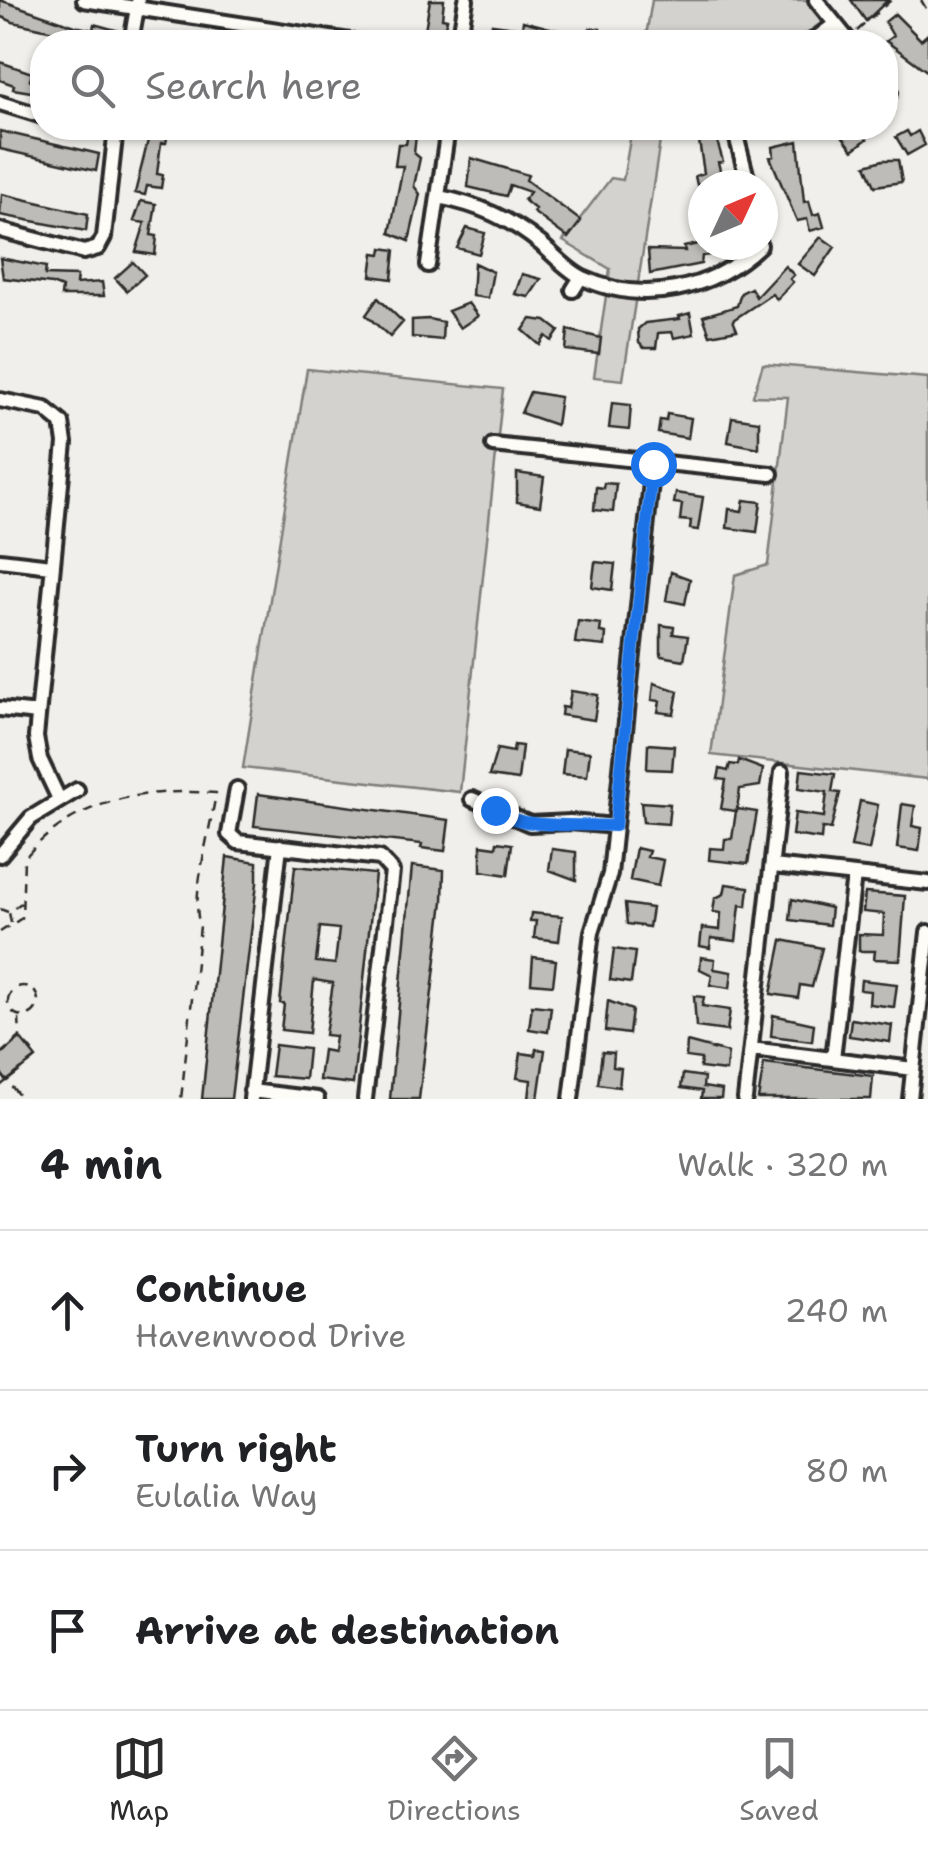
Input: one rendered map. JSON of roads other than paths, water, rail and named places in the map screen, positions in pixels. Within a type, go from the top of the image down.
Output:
[{"type":"street","points":[[84,0],[137,4],[287,30]]},
{"type":"street","points":[[461,30],[466,0]]},
{"type":"street","points":[[816,0],[841,30]]},
{"type":"street","points":[[133,30],[137,4]]},
{"type":"street","points":[[827,30],[835,24]]},
{"type":"street","points":[[0,103],[30,112]]},
{"type":"street","points":[[0,230],[84,252],[98,248],[104,237],[110,140]]},
{"type":"street","points":[[428,265],[446,140]]},
{"type":"street","points":[[737,140],[745,170]]},
{"type":"street","points":[[438,197],[500,215],[577,283],[633,293],[686,287],[744,260]]},
{"type":"street","points":[[0,400],[46,409],[62,422],[65,443],[38,713],[40,759],[60,799]]},
{"type":"street","points":[[493,445],[771,474]]},
{"type":"street","points":[[571,1099],[592,932],[610,874],[653,464]]},
{"type":"street","points":[[0,560],[52,566]]},
{"type":"street","points":[[0,709],[38,713]]},
{"type":"street","points":[[746,1099],[782,772]]},
{"type":"street","points":[[236,789],[229,834],[238,842],[380,858],[388,863],[390,889],[365,1099]]},
{"type":"street","points":[[0,854],[30,818],[77,790]]},
{"type":"street","points":[[472,798],[530,824],[615,826]]},
{"type":"street","points":[[280,846],[251,1095],[317,1099]]},
{"type":"street","points":[[773,866],[928,883]]},
{"type":"street","points":[[833,1060],[854,875]]},
{"type":"street","points":[[910,1099],[928,932]]},
{"type":"street","points":[[751,1049],[913,1069]]}]
